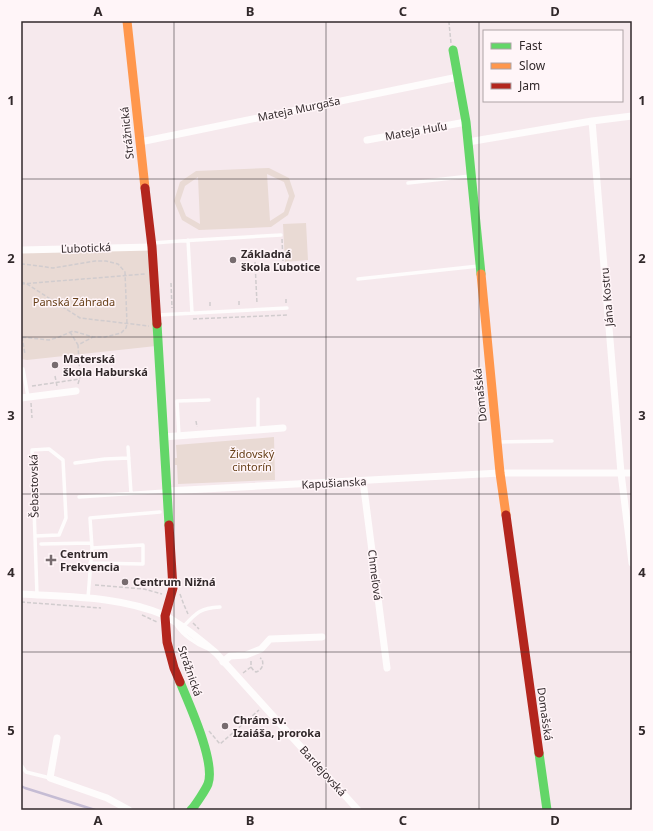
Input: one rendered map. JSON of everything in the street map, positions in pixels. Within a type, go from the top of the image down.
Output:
[{"type":"street","name":"Strážnická","points":[[127,21],[151,245],[174,588],[165,616],[170,624],[168,642],[174,668],[200,733],[209,764],[208,783],[191,810]]},
{"type":"street","name":"Domašská","points":[[452,50],[466,122],[500,473],[547,810]]},
{"type":"street","name":"Mateja Murgaša","points":[[140,142],[458,77]]},
{"type":"street","points":[[468,142],[592,121],[632,116]]},
{"type":"street","name":"Jána Kostru","points":[[592,121],[621,473],[632,563]]},
{"type":"street","name":"Mateja Huľu","points":[[367,140],[466,122]]},
{"type":"street","name":"Ľubotická","points":[[21,250],[151,245]]},
{"type":"street","points":[[26,398],[76,391]]},
{"type":"street","points":[[164,437],[283,428]]},
{"type":"street","points":[[500,473],[632,473]]},
{"type":"street","name":"Kapušianska","points":[[167,491],[500,473]]},
{"type":"street","name":"Chmeľová","points":[[364,481],[387,668]]},
{"type":"street","points":[[21,594],[104,600],[133,605],[165,616]]},
{"type":"street","name":"Bardejovská","points":[[170,624],[183,627],[212,649],[358,810]]},
{"type":"street","points":[[223,662],[230,656],[246,655],[261,649],[270,639],[322,637]]},
{"type":"street","points":[[57,738],[50,778],[107,798],[129,810]]},
{"type":"lane","points":[[408,183],[471,176]]},
{"type":"lane","points":[[151,245],[188,240],[282,235]]},
{"type":"lane","points":[[188,240],[192,313]]},
{"type":"lane","points":[[358,279],[480,266]]},
{"type":"lane","points":[[156,315],[287,308]]},
{"type":"lane","points":[[23,369],[26,398]]},
{"type":"lane","points":[[258,398],[258,429]]},
{"type":"lane","points":[[179,436],[177,402],[209,400]]},
{"type":"lane","points":[[497,442],[552,441]]},
{"type":"lane","points":[[128,447],[131,493]]},
{"type":"lane","name":"Šebastovská","points":[[35,536],[59,535],[66,518],[63,460],[49,449],[32,450],[37,595]]},
{"type":"lane","points":[[75,463],[105,459],[129,458]]},
{"type":"lane","points":[[79,497],[167,491]]},
{"type":"lane","points":[[88,598],[92,548],[90,518],[160,512]]},
{"type":"lane","points":[[41,544],[91,543]]},
{"type":"lane","points":[[90,563],[143,564],[143,545],[92,548]]},
{"type":"lane","points":[[183,627],[195,614],[208,608],[220,607]]},
{"type":"lane","points":[[170,624],[200,646],[212,649]]},
{"type":"lane","points":[[21,766],[26,772],[50,778]]},
{"type":"path","points":[[449,21],[448,23],[452,50]]},
{"type":"path","points":[[282,235],[283,261]]},
{"type":"path","points":[[21,264],[32,264],[53,268],[95,261],[106,261],[118,264],[126,272],[127,324],[124,331],[105,337],[93,337],[73,331],[49,340],[22,337],[25,354]]},
{"type":"path","points":[[256,262],[257,310]]},
{"type":"path","points":[[21,283],[27,284],[153,273]]},
{"type":"path","points":[[171,283],[172,314]]},
{"type":"path","points":[[27,284],[80,318],[157,327]]},
{"type":"path","points":[[189,320],[287,315]]},
{"type":"path","points":[[70,332],[78,345],[80,379],[76,391]]},
{"type":"path","points":[[78,345],[93,337]]},
{"type":"path","points":[[55,376],[58,394]]},
{"type":"path","points":[[26,387],[80,379]]},
{"type":"path","points":[[26,398],[32,418]]},
{"type":"path","points":[[67,568],[67,573]]},
{"type":"path","points":[[95,589],[95,584],[144,590],[171,597]]},
{"type":"path","points":[[180,593],[193,623],[203,633]]},
{"type":"path","points":[[21,602],[104,608]]},
{"type":"path","points":[[138,614],[170,624]]},
{"type":"path","points":[[251,667],[256,672],[259,671],[264,662],[259,658]]},
{"type":"path","points":[[240,670],[243,673],[251,667],[251,662],[254,659]]},
{"type":"path","points":[[208,730],[220,744],[263,706]]},
{"type":"green space","points":[[269,168],[289,178],[295,196],[288,215],[271,227],[199,230],[182,220],[174,201],[180,182],[196,171]],"holes":[[[267,174],[284,182],[289,196],[284,212],[270,221]],[[198,177],[200,224],[186,216],[180,201],[185,186]]]},
{"type":"green space","points":[[306,223],[308,260],[285,262],[283,224]]},
{"type":"green space","name":"Panská Záhrada","points":[[152,247],[156,346],[27,360],[21,359],[21,250]]},
{"type":"green space","name":"Židovský cintorín","points":[[274,437],[275,480],[178,484],[177,465],[175,465],[175,458],[177,458],[176,445]]},
{"type":"waterway","points":[[21,786],[95,810]]},
{"type":"traffic: fast","points":[[453,50],[466,122],[481,274]]},
{"type":"traffic: fast","points":[[157,324],[169,525]]},
{"type":"traffic: fast","points":[[180,682],[195,718],[208,762],[208,784],[191,810]]},
{"type":"traffic: fast","points":[[539,753],[547,810]]},
{"type":"traffic: slow","points":[[127,21],[145,188]]},
{"type":"traffic: slow","points":[[481,274],[500,473],[506,515]]},
{"type":"traffic: jam","points":[[145,188],[152,247],[157,324]]},
{"type":"traffic: jam","points":[[506,515],[539,753]]},
{"type":"traffic: jam","points":[[169,525],[173,588],[165,616],[167,642],[174,668],[180,682]]},
{"type":"place","name":"Základná škola Ľubotice","points":[[233,260]]},
{"type":"place","name":"Materská škola Haburská","points":[[55,365]]},
{"type":"place","name":"Centrum Frekvencia","points":[[51,560]]},
{"type":"place","name":"Centrum Nižná","points":[[125,582]]},
{"type":"place","name":"Chrám sv. Izaiáša, proroka","points":[[225,726]]}]
